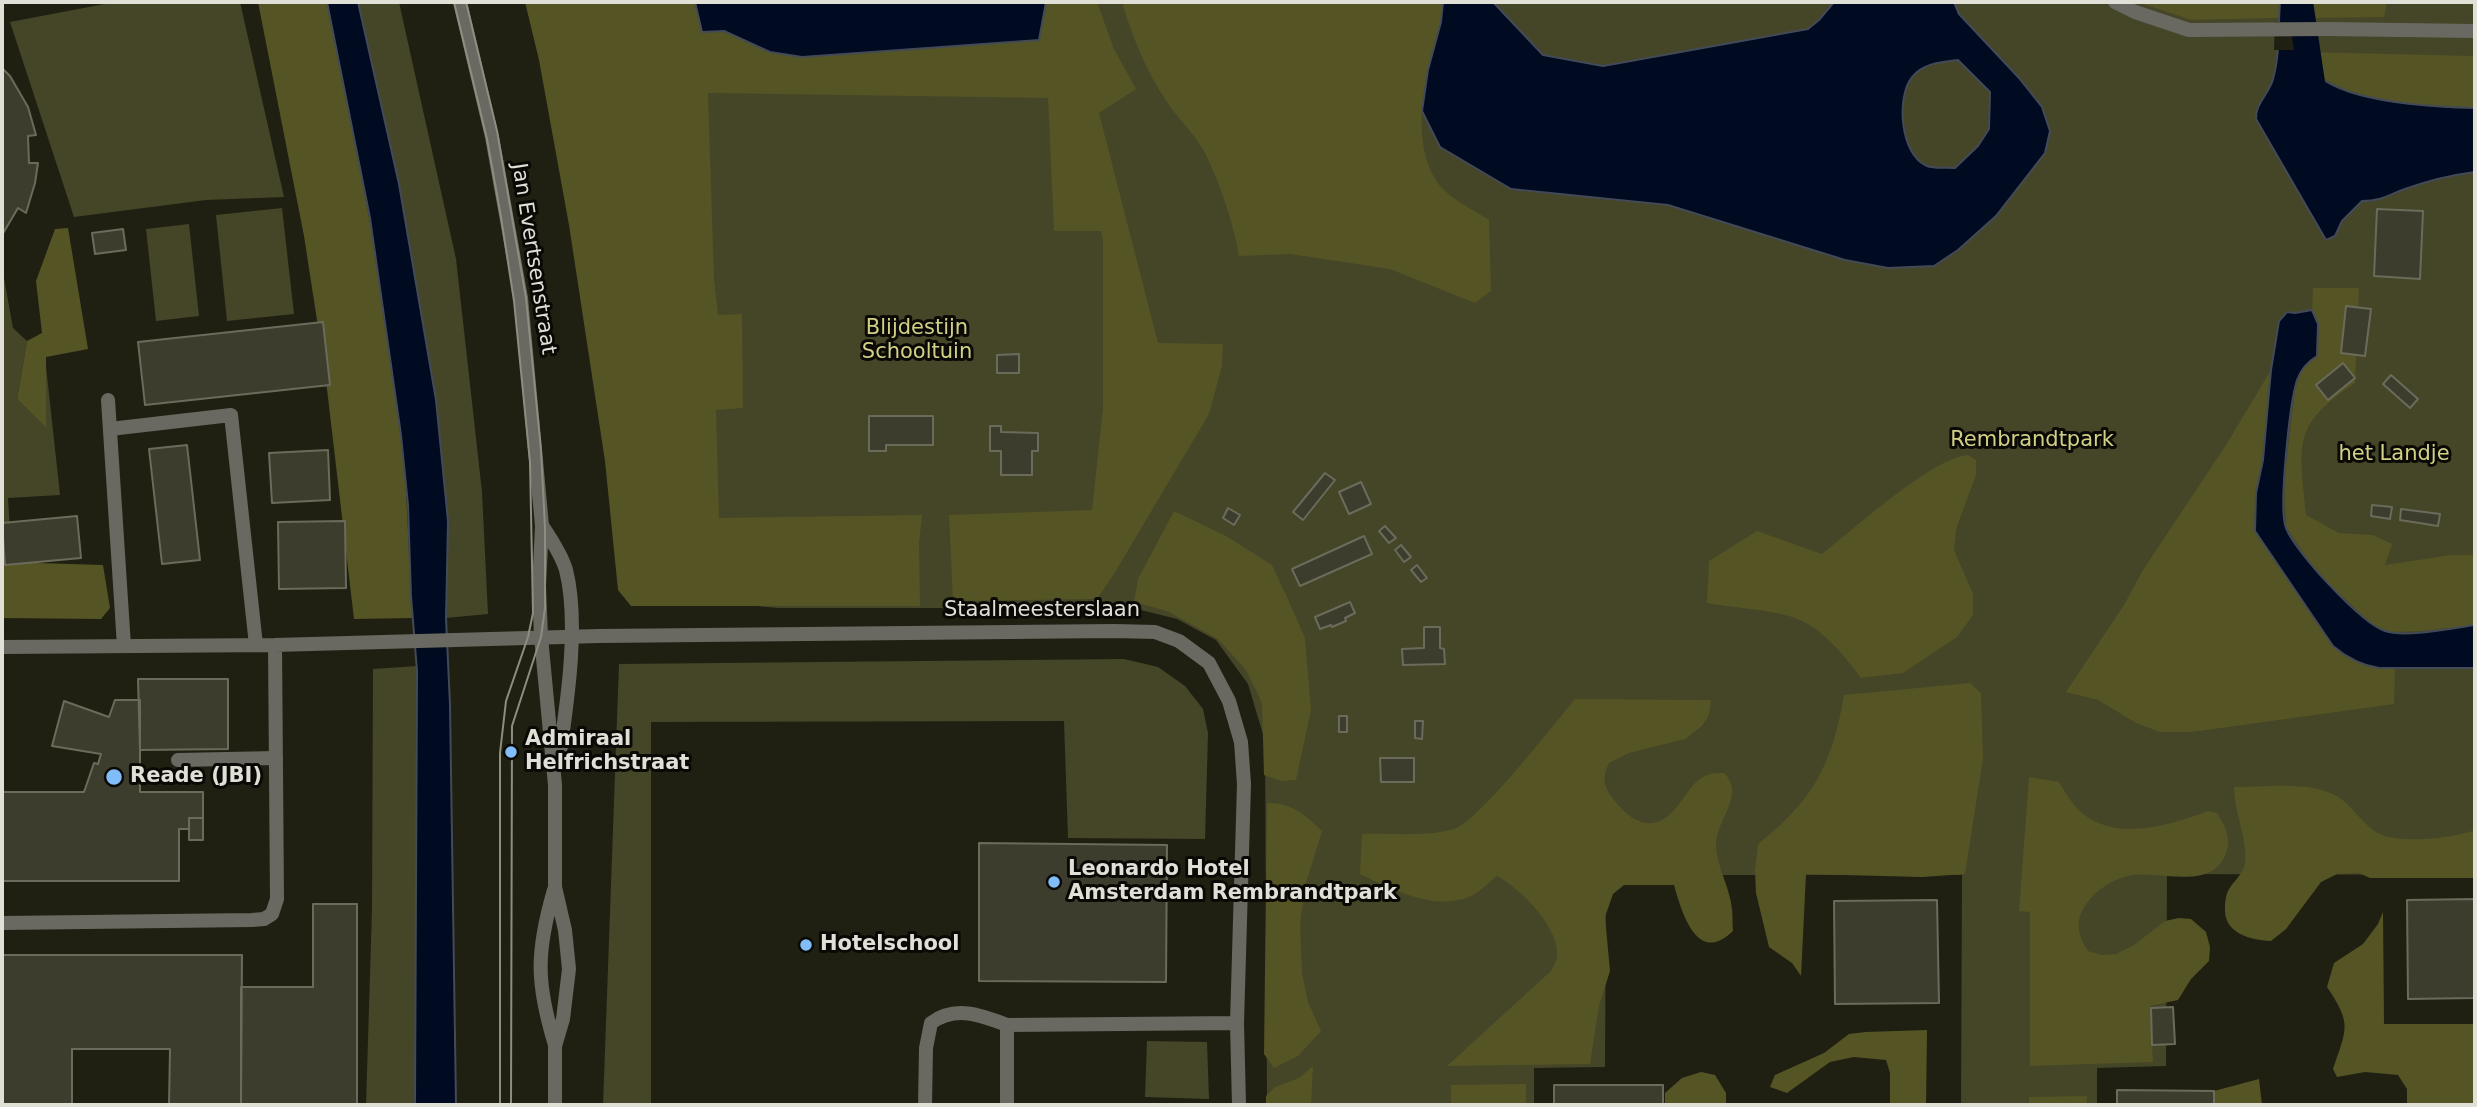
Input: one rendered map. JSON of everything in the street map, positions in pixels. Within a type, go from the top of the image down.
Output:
[{"type":"street","name":"Jan Evertsenstraat","points":[[460,2],[492,137],[521,298],[542,526],[539,586],[555,785],[555,887],[565,930],[569,969],[565,1010],[555,1046]]},
{"type":"street","points":[[2115,2],[2135,12],[2189,30],[2475,32]]},
{"type":"street","points":[[108,400],[124,646]]},
{"type":"street","points":[[110,429],[230,415],[256,645]]},
{"type":"street","name":"Jan Evertsenstraat","points":[[542,526],[565,569],[570,598],[568,701],[555,785]]},
{"type":"street","name":"Staalmeesterslaan","points":[[541,637],[1114,631],[1155,632],[1180,641],[1209,663],[1229,701],[1241,742],[1244,784],[1237,1023],[1239,1105]]},
{"type":"street","points":[[2,647],[275,645],[541,637]]},
{"type":"street","points":[[2,923],[253,920],[264,919],[272,914],[277,899],[275,645]]},
{"type":"street","points":[[178,760],[276,758]]},
{"type":"street","name":"Jan Evertsenstraat","points":[[555,887],[542,935],[539,968],[541,993],[555,1046],[555,1105]]},
{"type":"street","points":[[925,1105],[926,1048],[931,1023],[942,1015],[957,1012],[983,1016],[1007,1025],[1237,1023]]},
{"type":"street","points":[[1007,1025],[1007,1105]]},
{"type":"green space","points":[[115,2],[240,2],[284,197],[206,200],[74,217],[10,22]]},
{"type":"green space","points":[[358,2],[399,2],[456,259],[482,492],[488,614],[446,618],[448,521],[436,400],[399,184]]},
{"type":"green space","name":"Rembrandtpark","points":[[528,2],[2475,2],[2475,875],[2167,874],[2166,1066],[2097,1068],[2097,1105],[1961,1105],[1962,875],[1606,875],[1605,1067],[1534,1068],[1534,1105],[1267,1105],[1265,741],[1248,684],[1216,640],[1177,619],[1133,608],[778,608],[620,593],[596,370],[558,126]]},
{"type":"green space","points":[[282,208],[294,314],[227,321],[216,215]]},
{"type":"green space","points":[[189,224],[199,316],[156,321],[146,229]]},
{"type":"green space","points":[[2,267],[13,328],[27,341],[17,399],[46,426],[45,357],[60,495],[8,498],[12,563],[2,562]]},
{"type":"green space","points":[[1124,659],[1158,667],[1185,686],[1203,709],[1208,733],[1205,839],[1068,838],[1064,721],[651,722],[651,1105],[603,1105],[619,664]]},
{"type":"green space","points":[[417,666],[415,1105],[366,1105],[372,910],[373,669]]},
{"type":"green space","points":[[1147,1041],[1207,1042],[1209,1099],[1145,1097]]},
{"type":"shaded area","points":[[258,2],[327,2],[388,328],[404,461],[413,618],[354,619],[325,372],[304,236]]},
{"type":"shaded area","points":[[525,2],[695,2],[702,32],[724,31],[770,52],[802,57],[1038,40],[1046,2],[1097,2],[1114,49],[1136,89],[1099,113],[1158,343],[1223,344],[1222,366],[1209,414],[1097,599],[953,601],[949,515],[1092,510],[1103,408],[1103,239],[1101,231],[1054,231],[1048,98],[708,93],[714,279],[718,315],[742,314],[743,408],[716,410],[719,518],[922,515],[919,543],[920,606],[631,606],[618,590],[605,461],[569,225],[539,60]]},
{"type":"shaded area","points":[[1122,2],[1443,2],[1441,24],[1424,91],[1423,141],[1426,158],[1440,186],[1489,220],[1491,291],[1475,303],[1390,269],[1290,254],[1239,256],[1225,201],[1214,172],[1197,140],[1169,105],[1152,78]]},
{"type":"shaded area","points":[[2138,2],[2280,2],[2279,18],[2191,20]]},
{"type":"shaded area","points":[[2308,2],[2387,2],[2384,17],[2307,18]]},
{"type":"shaded area","points":[[2304,52],[2475,56],[2475,108],[2405,103],[2353,92],[2331,83],[2314,70]]},
{"type":"shaded area","points":[[68,228],[88,349],[46,357],[46,427],[17,399],[27,341],[42,333],[36,281],[55,229]]},
{"type":"shaded area","points":[[2313,288],[2359,288],[2355,383],[2319,412],[2309,425],[2304,439],[2302,471],[2306,515],[2339,533],[2373,535],[2392,544],[2385,565],[2451,555],[2475,555],[2475,625],[2386,632],[2373,625],[2317,573],[2286,527],[2284,482],[2295,390],[2302,369],[2308,362],[2318,324],[2312,310]]},
{"type":"shaded area","points":[[2271,370],[2263,460],[2256,493],[2254,521],[2365,666],[2395,668],[2394,704],[2192,732],[2160,732],[2136,723],[2098,700],[2066,692],[2226,445]]},
{"type":"shaded area","points":[[1968,455],[1976,460],[1976,475],[1956,529],[1954,550],[1973,594],[1973,615],[1957,637],[1903,673],[1861,678],[1831,642],[1803,621],[1772,612],[1707,603],[1709,561],[1757,531],[1822,554],[1915,481],[1953,459]]},
{"type":"shaded area","points":[[1174,511],[1226,536],[1272,565],[1287,597],[1305,638],[1311,710],[1296,780],[1281,781],[1264,775],[1262,703],[1246,670],[1218,639],[1167,611],[1134,602],[1138,579]]},
{"type":"shaded area","points":[[2,562],[103,565],[110,608],[101,619],[2,618]]},
{"type":"shaded area","points":[[1970,683],[1981,693],[1983,759],[1965,874],[1922,877],[1806,874],[1801,976],[1792,963],[1769,947],[1756,893],[1758,844],[1793,812],[1818,779],[1833,741],[1844,695]]},
{"type":"shaded area","points":[[1575,699],[1711,700],[1709,715],[1702,726],[1685,739],[1629,753],[1609,763],[1605,782],[1609,793],[1622,809],[1638,821],[1647,823],[1665,818],[1698,780],[1708,775],[1724,773],[1730,781],[1731,798],[1716,844],[1718,860],[1731,901],[1733,931],[1710,943],[1693,932],[1674,885],[1624,885],[1613,894],[1605,917],[1610,971],[1599,1006],[1590,1064],[1447,1066],[1551,971],[1557,956],[1552,933],[1527,899],[1497,876],[1475,894],[1447,902],[1417,898],[1360,874],[1362,834],[1432,833],[1454,829],[1466,822],[1498,791]]},
{"type":"shaded area","points":[[2029,777],[2059,782],[2082,813],[2111,827],[2144,828],[2208,811],[2217,813],[2226,829],[2227,852],[2216,868],[2206,874],[2180,877],[2140,875],[2121,878],[2096,893],[2080,916],[2079,932],[2085,946],[2088,951],[2101,955],[2116,954],[2134,945],[2165,921],[2191,919],[2206,932],[2210,947],[2209,961],[2191,979],[2178,1000],[2150,1006],[2153,1062],[2030,1066],[2030,912],[2019,911]]},
{"type":"shaded area","points":[[2286,786],[2324,791],[2341,799],[2380,834],[2401,839],[2428,839],[2475,830],[2475,878],[2370,878],[2359,873],[2337,874],[2321,882],[2286,929],[2271,941],[2247,937],[2233,929],[2226,916],[2227,893],[2245,863],[2245,845],[2234,787]]},
{"type":"shaded area","points":[[1267,803],[1276,803],[1298,811],[1322,831],[1305,886],[1300,925],[1302,973],[1308,1002],[1321,1031],[1298,1056],[1274,1068],[1264,1054]]},
{"type":"shaded area","points":[[2383,912],[2384,1024],[2475,1024],[2475,1105],[2407,1105],[2407,1089],[2398,1075],[2365,1072],[2337,1077],[2333,1069],[2345,1026],[2344,1018],[2327,987],[2334,963],[2363,944],[2378,924]]},
{"type":"shaded area","points":[[1927,1030],[1926,1105],[1890,1105],[1890,1073],[1886,1060],[1854,1057],[1830,1062],[1787,1093],[1770,1087],[1775,1075],[1824,1053],[1849,1034]]},
{"type":"shaded area","points":[[1313,1066],[1311,1105],[1266,1105],[1266,1096],[1275,1087],[1299,1078]]},
{"type":"shaded area","points":[[1701,1072],[1715,1075],[1726,1093],[1726,1105],[1665,1105],[1665,1093],[1682,1078]]},
{"type":"shaded area","points":[[2259,1079],[2262,1105],[2214,1105],[2214,1091]]},
{"type":"shaded area","points":[[1526,1084],[1526,1105],[1451,1105],[1451,1085]]},
{"type":"shaded area","points":[[2087,1096],[2087,1105],[2029,1105],[2029,1097]]},
{"type":"water","points":[[327,2],[358,2],[399,184],[436,400],[448,521],[446,618],[450,705],[456,1105],[415,1105],[417,671],[408,505],[401,435],[370,218]]},
{"type":"water","points":[[695,2],[1046,2],[1039,40],[802,57],[770,52],[724,31],[702,32]]},
{"type":"water","points":[[1443,2],[1493,2],[1543,55],[1603,66],[1808,29],[1834,2],[1954,2],[1959,14],[2019,78],[2042,107],[2050,131],[2045,153],[1996,216],[1958,250],[1934,266],[1888,268],[1845,260],[1668,205],[1511,189],[1440,147],[1422,111],[1428,70],[1441,22]],"holes":[[[1958,60],[1990,92],[1989,129],[1978,146],[1955,168],[1930,167],[1918,160],[1911,150],[1903,125],[1904,98],[1907,86],[1916,72],[1933,64]]]},
{"type":"water","points":[[2280,2],[2308,2],[2304,40],[2307,62],[2318,76],[2336,86],[2383,100],[2475,108],[2475,172],[2431,181],[2379,199],[2362,201],[2342,221],[2335,236],[2326,240],[2256,119],[2275,70]]},
{"type":"water","points":[[2312,310],[2318,324],[2317,356],[2302,369],[2294,392],[2284,479],[2286,528],[2302,554],[2330,586],[2361,615],[2385,631],[2416,633],[2475,625],[2475,668],[2379,668],[2349,657],[2333,646],[2255,531],[2256,493],[2263,460],[2271,370],[2279,321],[2287,312]]},
{"type":"pier","points":[[2275,22],[2310,22],[2308,50],[2274,50]]},
{"type":"building","points":[[2,68],[10,76],[28,107],[36,135],[28,136],[29,163],[38,163],[26,213],[18,208],[2,235]]},
{"type":"building","points":[[2377,209],[2423,211],[2420,279],[2374,276]]},
{"type":"building","points":[[123,229],[126,250],[95,254],[92,233]]},
{"type":"building","points":[[2346,306],[2371,309],[2365,356],[2341,353]]},
{"type":"building","points":[[323,322],[330,385],[145,405],[138,342]]},
{"type":"building","points":[[1019,354],[1019,373],[997,373],[997,355]]},
{"type":"building","points":[[2343,363],[2355,378],[2328,400],[2316,385]]},
{"type":"building","points":[[2391,375],[2418,399],[2410,408],[2383,384]]},
{"type":"building","points":[[869,416],[933,416],[933,445],[886,445],[886,451],[869,451]]},
{"type":"building","points":[[990,426],[1001,426],[1001,432],[1038,433],[1038,451],[1032,451],[1032,475],[1001,475],[1001,451],[990,451]]},
{"type":"building","points":[[187,445],[200,560],[162,564],[149,449]]},
{"type":"building","points":[[328,450],[330,500],[272,503],[269,453]]},
{"type":"building","points":[[1325,473],[1335,480],[1303,520],[1293,512]]},
{"type":"building","points":[[1361,482],[1371,504],[1349,514],[1339,492]]},
{"type":"building","points":[[2372,505],[2392,507],[2390,519],[2371,516]]},
{"type":"building","points":[[1228,508],[1240,515],[1234,525],[1223,518]]},
{"type":"building","points":[[2401,509],[2440,514],[2438,526],[2400,520]]},
{"type":"building","points":[[77,516],[81,558],[5,565],[2,523]]},
{"type":"building","points":[[345,521],[346,588],[279,589],[278,522]]},
{"type":"building","points":[[1385,526],[1396,538],[1389,543],[1379,531]]},
{"type":"building","points":[[1364,536],[1372,554],[1300,586],[1292,569]]},
{"type":"building","points":[[1401,545],[1411,557],[1404,562],[1395,550]]},
{"type":"building","points":[[1417,565],[1427,578],[1421,582],[1411,570]]},
{"type":"building","points":[[1350,602],[1355,613],[1345,618],[1346,621],[1320,629],[1315,617]]},
{"type":"building","points":[[1424,627],[1440,627],[1440,648],[1444,649],[1445,664],[1403,665],[1402,649],[1424,648]]},
{"type":"building","points":[[138,679],[228,679],[228,749],[140,750]]},
{"type":"building","name":"Reade (JBI)","points":[[115,700],[140,700],[140,792],[203,792],[203,818],[189,818],[189,829],[179,829],[179,881],[2,881],[2,792],[84,792],[94,763],[98,764],[101,754],[52,746],[64,701],[109,717]]},
{"type":"building","points":[[1339,716],[1347,716],[1347,732],[1339,732]]},
{"type":"building","points":[[1415,721],[1423,721],[1422,739],[1415,738]]},
{"type":"building","points":[[1380,758],[1414,758],[1414,782],[1381,782]]},
{"type":"building","points":[[189,818],[203,818],[203,840],[189,840]]},
{"type":"building","points":[[979,843],[1167,845],[1166,982],[979,981]]},
{"type":"building","points":[[2475,899],[2475,998],[2408,999],[2407,900]]},
{"type":"building","points":[[1937,900],[1939,1003],[1835,1004],[1834,901]]},
{"type":"building","points":[[313,904],[357,904],[357,1105],[241,1105],[241,987],[313,987]]},
{"type":"building","points":[[2,955],[242,955],[241,1105],[169,1105],[170,1049],[72,1049],[72,1105],[2,1105]]},
{"type":"building","points":[[2173,1007],[2175,1044],[2152,1045],[2151,1008]]},
{"type":"building","points":[[1554,1085],[1663,1085],[1663,1105],[1554,1105]]},
{"type":"building","points":[[2117,1090],[2214,1091],[2214,1105],[2117,1105]]},
{"type":"waterway","points":[[2300,2],[2314,96]]},
{"type":"tram line","points":[[454,2],[487,139],[501,217],[514,301],[530,462],[533,613],[528,637],[506,701],[500,753],[500,1105]]},
{"type":"tram line","points":[[466,2],[497,131],[526,298],[541,450],[545,528],[545,608],[541,637],[512,726],[511,1105]]},
{"type":"place","name":"Admiraal Helfrichstraat","points":[[511,752]]},
{"type":"place","name":"Reade (JBI)","points":[[114,777]]},
{"type":"place","name":"Leonardo Hotel Amsterdam Rembrandtpark","points":[[1054,882]]},
{"type":"place","name":"Hotelschool","points":[[806,945]]},
{"type":"park label","name":"Blijdestijn Schooltuin","points":[[917,341]]},
{"type":"park label","name":"het Landje","points":[[2394,455]]}]
